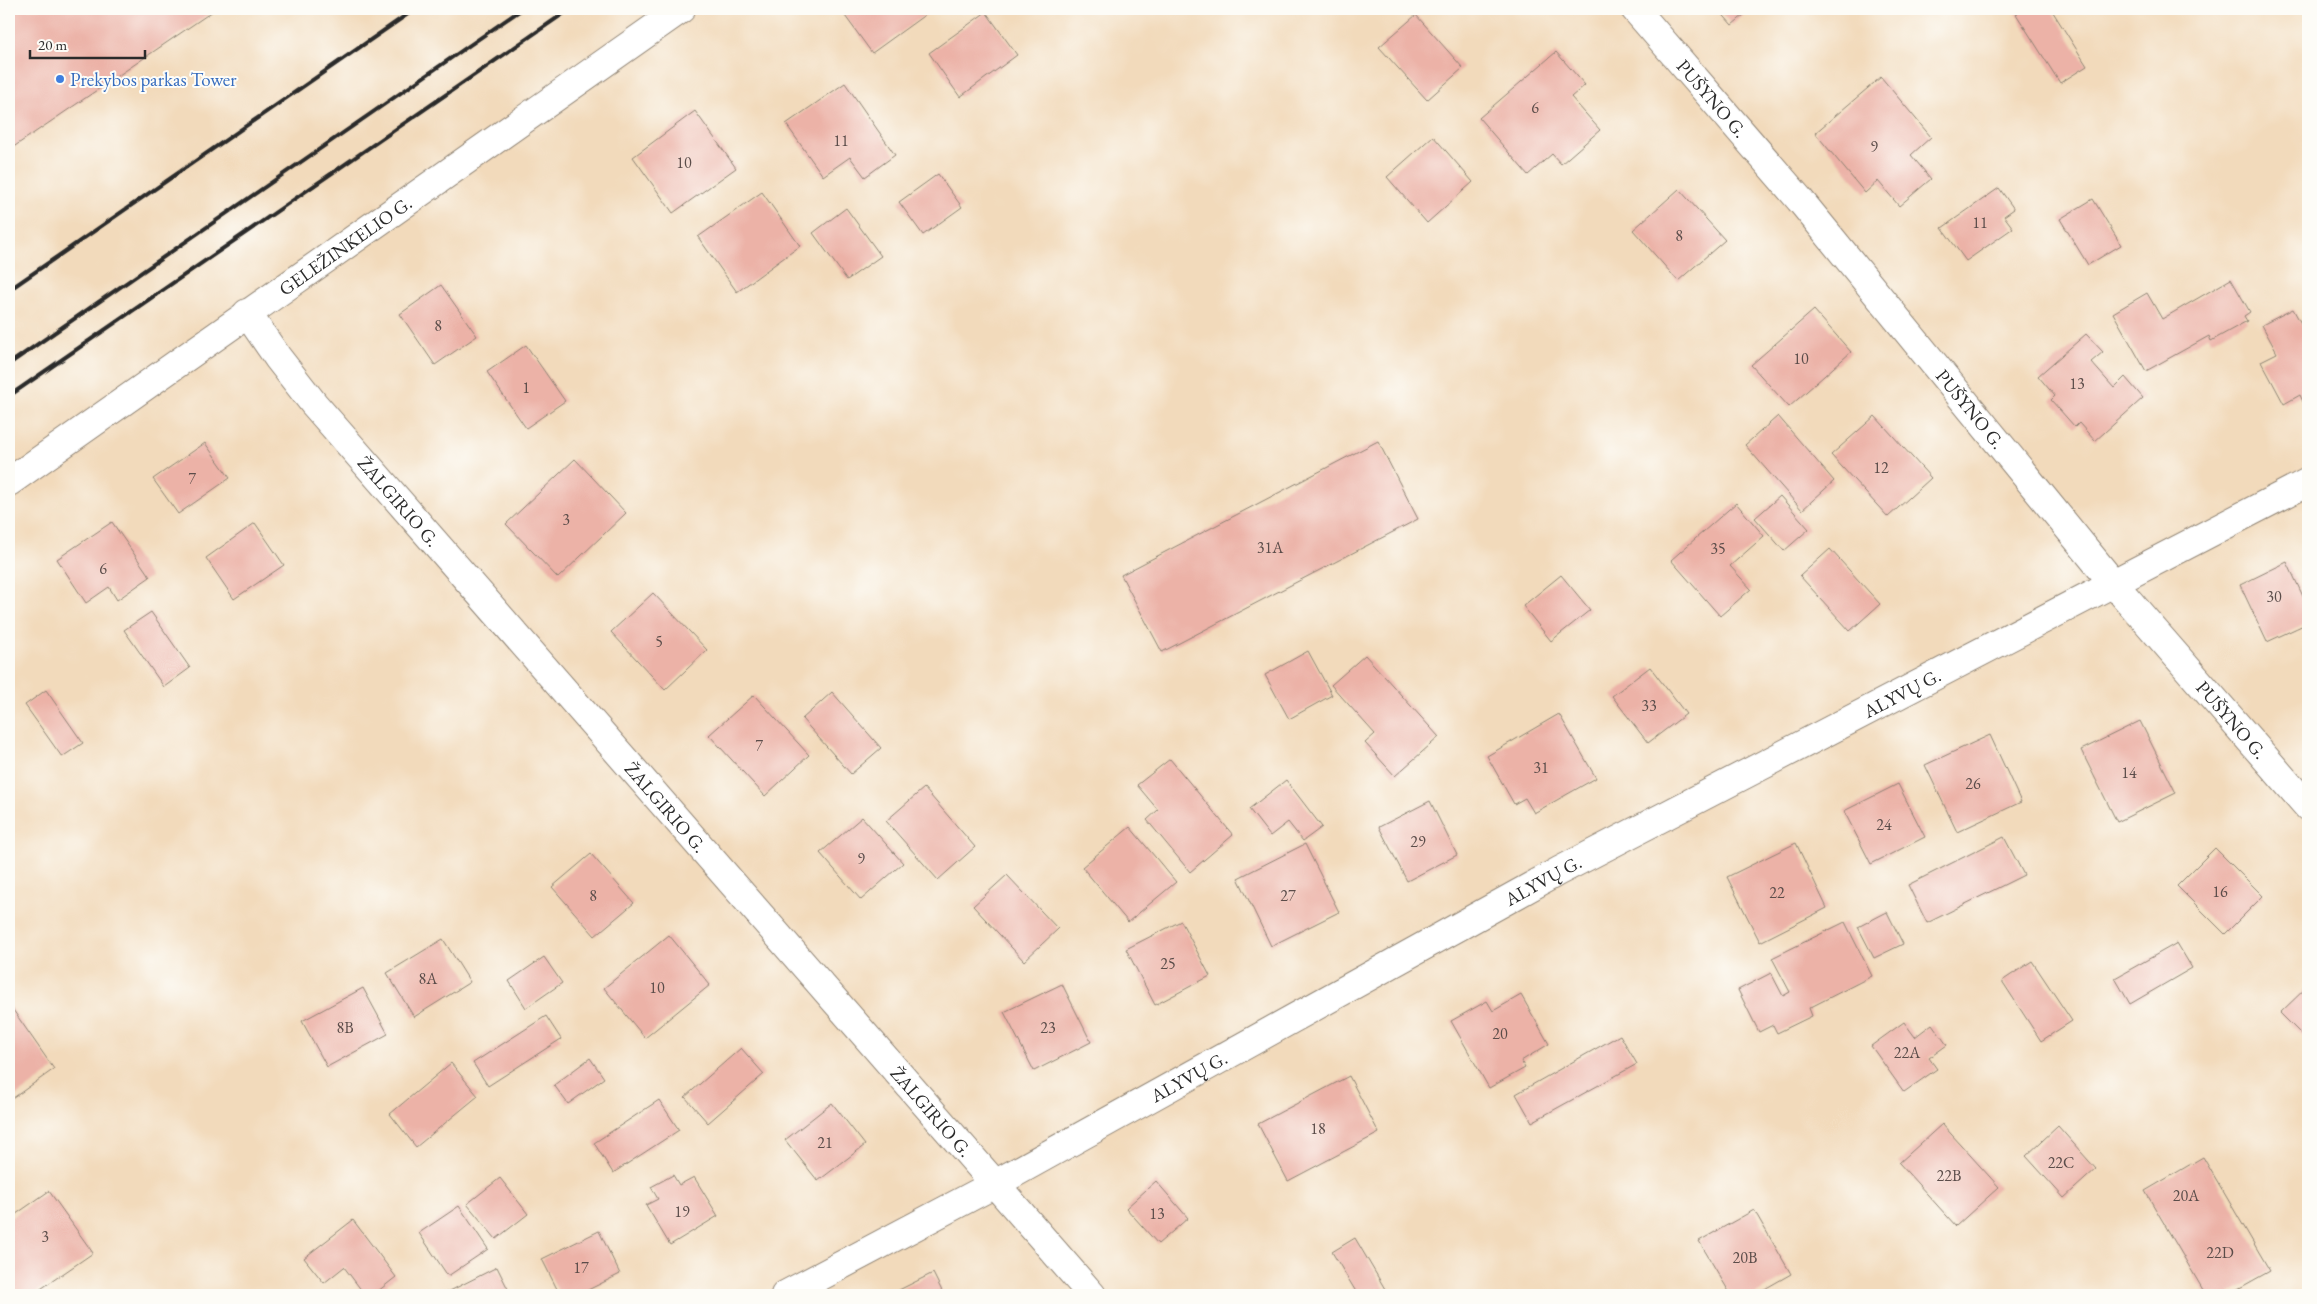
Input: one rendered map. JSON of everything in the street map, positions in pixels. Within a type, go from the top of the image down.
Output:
[{"type":"street","name":"GELEŽINKELIO G.","points":[[9,482],[681,9]]},
{"type":"street","name":"PUŠYNO G.","points":[[1635,9],[1800,200],[2112,583],[2308,807]]},
{"type":"street","name":"ŽALGIRIO G.","points":[[247,313],[278,358],[314,404],[1092,1295]]},
{"type":"street","name":"ALYVŲ G.","points":[[785,1295],[995,1184],[1559,871],[2308,482]]},
{"type":"building","name":"Prekybos parkas Tower","points":[[9,9],[216,9],[9,150]]},
{"type":"building","points":[[840,9],[933,9],[872,53]]},
{"type":"building","points":[[1718,9],[1751,9],[1732,25]]},
{"type":"building","points":[[2024,9],[2051,9],[2087,66],[2060,83],[2016,14]]},
{"type":"building","points":[[986,12],[1017,55],[960,97],[929,53]]},
{"type":"building","points":[[1416,15],[1463,68],[1427,100],[1379,47]]},
{"type":"building","points":[[1556,52],[1585,85],[1571,97],[1600,130],[1561,164],[1552,154],[1528,175],[1479,118]]},
{"type":"building","points":[[1881,77],[1931,137],[1911,155],[1931,179],[1899,206],[1878,181],[1865,193],[1815,133]]},
{"type":"building","points":[[845,83],[895,155],[865,177],[850,157],[823,176],[786,124]]},
{"type":"building","points":[[695,111],[736,168],[673,213],[633,157]]},
{"type":"building","points":[[1433,136],[1473,182],[1427,223],[1387,177]]},
{"type":"building","points":[[938,174],[962,207],[923,235],[899,202]]},
{"type":"building","points":[[1999,188],[2014,209],[2004,216],[2013,228],[1966,261],[1942,228]]},
{"type":"building","points":[[1679,189],[1725,240],[1678,281],[1633,230]]},
{"type":"building","points":[[762,192],[800,246],[737,292],[698,237]]},
{"type":"building","points":[[2093,199],[2121,245],[2088,265],[2060,219]]},
{"type":"building","points":[[846,208],[881,256],[847,280],[813,233]]},
{"type":"building","points":[[2231,279],[2250,312],[2244,316],[2247,321],[2211,341],[2209,336],[2146,371],[2113,313],[2147,293],[2162,319]]},
{"type":"building","points":[[441,285],[477,336],[435,365],[400,314]]},
{"type":"building","points":[[2293,309],[2308,336],[2308,404],[2305,406],[2300,395],[2284,404],[2261,361],[2277,353],[2262,325]]},
{"type":"building","points":[[1814,310],[1851,352],[1789,407],[1751,365]]},
{"type":"building","points":[[2086,334],[2103,352],[2091,362],[2114,388],[2125,377],[2143,398],[2095,441],[2079,423],[2075,427],[2051,400],[2055,396],[2038,376]]},
{"type":"building","points":[[526,345],[565,401],[526,428],[487,372]]},
{"type":"building","points":[[1778,416],[1834,481],[1802,510],[1745,445]]},
{"type":"building","points":[[1875,416],[1931,478],[1888,517],[1831,455]]},
{"type":"building","points":[[1378,441],[1418,519],[1162,652],[1121,575]]},
{"type":"building","points":[[205,443],[230,478],[178,514],[153,479]]},
{"type":"building","points":[[575,459],[626,513],[558,578],[506,524]]},
{"type":"building","points":[[1780,496],[1809,529],[1784,551],[1755,518]]},
{"type":"building","points":[[1736,503],[1764,536],[1730,566],[1751,589],[1720,616],[1671,560]]},
{"type":"building","points":[[112,522],[150,577],[117,600],[109,587],[86,603],[57,559]]},
{"type":"building","points":[[255,523],[284,565],[234,599],[206,558]]},
{"type":"building","points":[[1830,549],[1880,604],[1850,631],[1800,576]]},
{"type":"building","points":[[2287,562],[2308,607],[2308,623],[2267,642],[2240,585]]},
{"type":"building","points":[[1561,575],[1590,610],[1551,641],[1523,606]]},
{"type":"building","points":[[653,593],[707,650],[665,690],[611,632]]},
{"type":"building","points":[[151,612],[190,668],[164,687],[124,630]]},
{"type":"building","points":[[1308,651],[1332,695],[1289,719],[1265,675]]},
{"type":"building","points":[[1365,655],[1439,737],[1395,776],[1365,743],[1375,734],[1331,685]]},
{"type":"building","points":[[1650,667],[1686,714],[1648,743],[1612,696]]},
{"type":"building","points":[[46,690],[83,743],[62,757],[25,705]]},
{"type":"building","points":[[832,692],[881,748],[851,774],[802,719]]},
{"type":"building","points":[[754,695],[809,755],[765,796],[709,735]]},
{"type":"building","points":[[1559,714],[1596,778],[1534,813],[1525,798],[1514,804],[1487,756]]},
{"type":"building","points":[[2140,721],[2176,793],[2117,822],[2081,750]]},
{"type":"building","points":[[1990,735],[2021,802],[1957,832],[1925,765]]},
{"type":"building","points":[[1170,759],[1233,835],[1190,872],[1147,820],[1158,810],[1137,785]]},
{"type":"building","points":[[1286,780],[1322,827],[1303,841],[1288,822],[1270,836],[1249,809]]},
{"type":"building","points":[[1898,784],[1925,837],[1871,864],[1844,811]]},
{"type":"building","points":[[924,788],[975,847],[938,880],[886,821]]},
{"type":"building","points":[[1430,801],[1457,855],[1407,881],[1379,827]]},
{"type":"building","points":[[862,817],[903,863],[861,900],[820,853]]},
{"type":"building","points":[[1130,827],[1176,882],[1128,922],[1082,867]]},
{"type":"building","points":[[2004,837],[2024,875],[1927,923],[1908,885]]},
{"type":"building","points":[[1796,843],[1827,908],[1760,942],[1727,877]]},
{"type":"building","points":[[1305,844],[1339,912],[1271,946],[1238,878]]},
{"type":"building","points":[[2215,848],[2263,896],[2225,934],[2177,886]]},
{"type":"building","points":[[591,854],[634,903],[595,936],[552,887]]},
{"type":"building","points":[[1007,875],[1058,929],[1024,961],[973,906]]},
{"type":"building","points":[[1887,912],[1903,944],[1874,958],[1858,927]]},
{"type":"building","points":[[1181,921],[1210,976],[1155,1005],[1126,949]]},
{"type":"building","points":[[1845,922],[1872,976],[1809,1008],[1812,1016],[1777,1033],[1773,1025],[1759,1032],[1738,990],[1771,973],[1783,996],[1790,992],[1772,958]]},
{"type":"building","points":[[669,935],[710,985],[645,1038],[604,988]]},
{"type":"building","points":[[443,939],[470,982],[414,1017],[387,973]]},
{"type":"building","points":[[2177,943],[2192,968],[2130,1004],[2115,978]]},
{"type":"building","points":[[544,957],[562,983],[526,1008],[509,981]]},
{"type":"building","points":[[2032,961],[2072,1021],[2041,1041],[2002,981]]},
{"type":"building","points":[[1062,984],[1091,1042],[1034,1071],[1004,1012]]},
{"type":"building","points":[[2308,986],[2308,1041],[2280,1013]]},
{"type":"building","points":[[363,988],[388,1034],[327,1067],[302,1021]]},
{"type":"building","points":[[1521,995],[1549,1044],[1521,1061],[1525,1068],[1489,1088],[1451,1021],[1487,1001],[1493,1011]]},
{"type":"building","points":[[11,1007],[54,1069],[9,1101],[9,1008]]},
{"type":"building","points":[[546,1016],[561,1039],[488,1086],[473,1063]]},
{"type":"building","points":[[1904,1022],[1915,1037],[1932,1024],[1947,1045],[1929,1058],[1937,1069],[1904,1092],[1871,1046]]},
{"type":"building","points":[[1620,1035],[1637,1064],[1532,1122],[1516,1094]]},
{"type":"building","points":[[741,1048],[764,1074],[708,1123],[685,1097]]},
{"type":"building","points":[[590,1058],[604,1078],[568,1104],[554,1085]]},
{"type":"building","points":[[451,1063],[478,1096],[416,1147],[390,1114]]},
{"type":"building","points":[[1349,1076],[1379,1133],[1288,1181],[1258,1124]]},
{"type":"building","points":[[659,1100],[679,1130],[613,1173],[594,1143]]},
{"type":"building","points":[[832,1103],[865,1145],[818,1181],[785,1140]]},
{"type":"building","points":[[1942,1124],[1999,1187],[1956,1226],[1899,1163]]},
{"type":"building","points":[[2058,1126],[2096,1169],[2064,1198],[2026,1156]]},
{"type":"building","points":[[2203,1157],[2270,1271],[2227,1295],[2206,1295],[2145,1191]]},
{"type":"building","points":[[673,1175],[679,1185],[694,1177],[718,1216],[670,1245],[646,1205],[658,1199],[651,1187]]},
{"type":"building","points":[[500,1178],[528,1214],[496,1239],[467,1204]]},
{"type":"building","points":[[1156,1181],[1188,1218],[1158,1244],[1126,1208]]},
{"type":"building","points":[[49,1191],[93,1253],[32,1295],[9,1295],[9,1219]]},
{"type":"building","points":[[459,1206],[488,1249],[448,1276],[419,1233]]},
{"type":"building","points":[[1754,1210],[1791,1274],[1754,1295],[1731,1295],[1699,1241]]},
{"type":"building","points":[[353,1220],[396,1277],[373,1295],[365,1295],[344,1267],[324,1283],[304,1258]]},
{"type":"building","points":[[599,1231],[620,1274],[578,1295],[560,1295],[542,1259]]},
{"type":"building","points":[[1355,1238],[1385,1289],[1375,1295],[1358,1295],[1332,1252]]},
{"type":"building","points":[[497,1267],[511,1295],[444,1294]]},
{"type":"building","points":[[933,1273],[944,1295],[889,1295]]},
{"type":"railway","points":[[9,290],[415,9]]},
{"type":"railway","points":[[9,364],[522,9]]},
{"type":"railway","points":[[9,396],[570,9]]},
{"type":"place","name":"Prekybos parkas Tower","points":[[60,79]]}]
